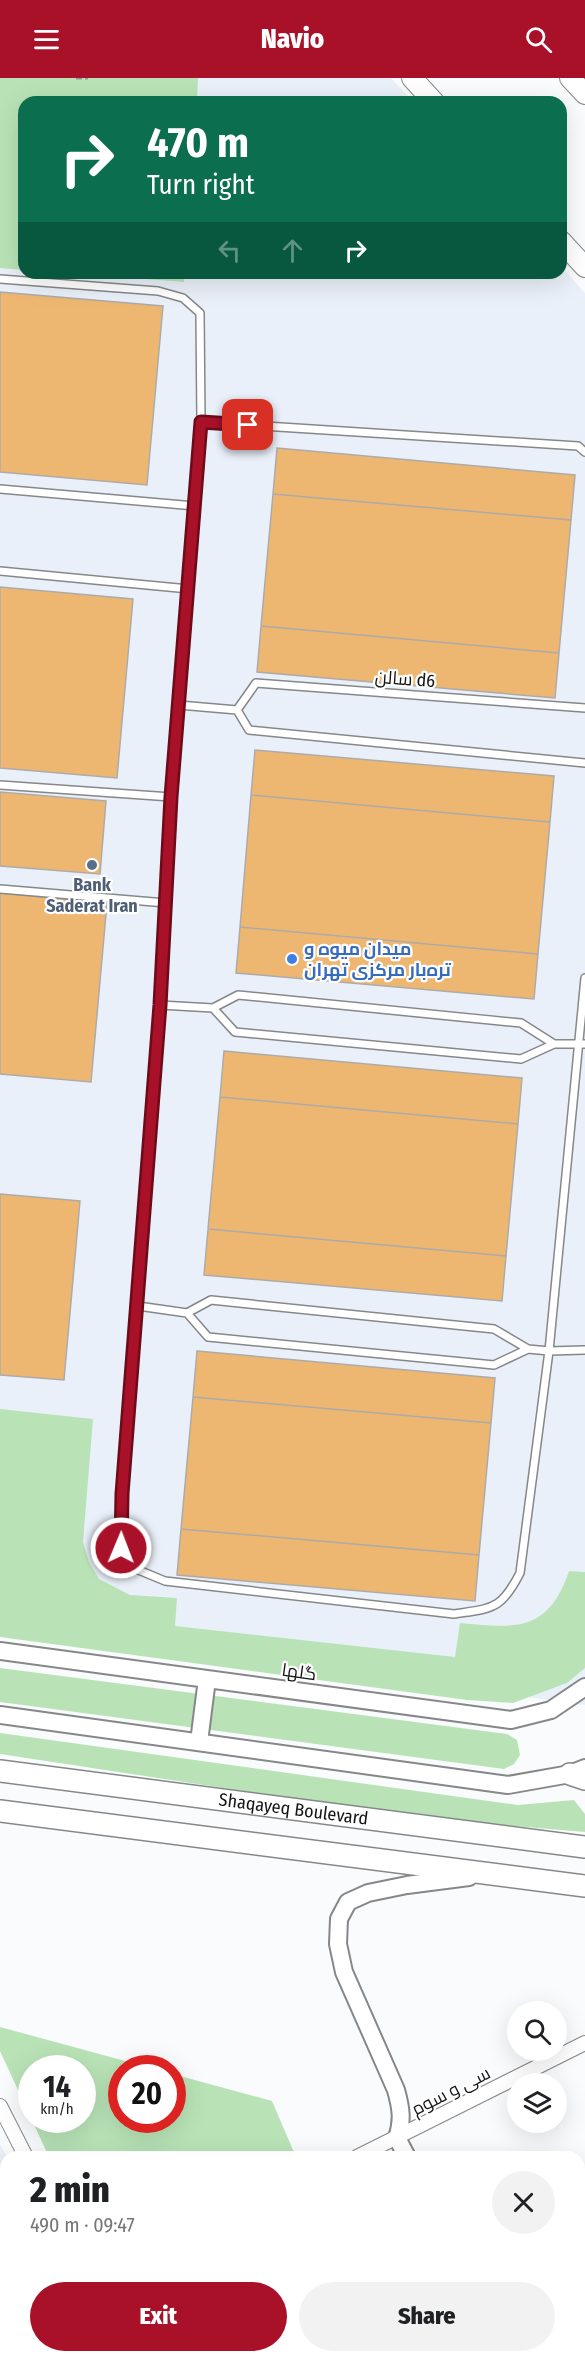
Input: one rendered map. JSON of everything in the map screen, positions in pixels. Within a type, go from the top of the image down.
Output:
[{"type":"main road","points":[[412,78],[428,96]]},
{"type":"main road","points":[[570,78],[585,94]]},
{"type":"main road","points":[[567,247],[585,267]]},
{"type":"main road","name":"Shaqayeq Boulevard","points":[[0,1771],[584,1846]]},
{"type":"main road","points":[[0,1811],[585,1886]]},
{"type":"street","name":"گلها","points":[[0,1651],[511,1720],[552,1710],[585,1687]]},
{"type":"street","points":[[199,1742],[207,1679]]},
{"type":"street","points":[[0,1715],[508,1785],[580,1774]]},
{"type":"street","points":[[404,2151],[397,2138],[402,2123],[402,2108],[344,1972],[338,1944],[339,1919],[348,1902],[368,1893],[460,1878],[504,1875]]},
{"type":"street","name":"سی و سوم","points":[[370,2151],[585,2043]]},
{"type":"street","points":[[0,2106],[23,2151]]},
{"type":"lane","points":[[0,279],[158,291],[183,298],[200,313],[201,422],[171,797],[160,1005],[122,1494],[121,1548],[136,1569],[165,1581],[454,1614],[490,1609],[509,1595],[520,1573],[549,1351],[581,1043],[585,978]]},
{"type":"lane","points":[[201,422],[578,446],[585,452]]},
{"type":"lane","points":[[0,489],[195,506]]},
{"type":"lane","points":[[0,571],[189,589]]},
{"type":"lane","name":"سالن d6","points":[[237,710],[256,683],[585,708]]},
{"type":"lane","points":[[179,705],[237,710],[249,730],[585,763]]},
{"type":"lane","points":[[0,785],[171,797]]},
{"type":"lane","points":[[0,889],[166,903]]},
{"type":"lane","points":[[160,1005],[213,1008],[238,995],[521,1023],[554,1044]]},
{"type":"lane","points":[[213,1008],[235,1032],[521,1059],[554,1044],[581,1043]]},
{"type":"lane","points":[[138,1306],[187,1313],[212,1300],[494,1329],[528,1349],[585,1350]]},
{"type":"lane","points":[[187,1313],[208,1337],[494,1365],[528,1349]]},
{"type":"path","points":[[76,78],[88,78]]},
{"type":"shaded area","name":"میدان میوه و تره‌بار مرکزی تهران","points":[[0,78],[391,78],[408,96],[18,96],[18,279],[567,279],[567,273],[585,293],[585,1705],[0,1625]]},
{"type":"green space","points":[[0,78],[198,78],[197,96],[18,96],[18,270],[0,268]]},
{"type":"green space","points":[[145,279],[184,279],[184,282]]},
{"type":"green space","points":[[0,1409],[93,1419],[83,1542],[89,1562],[99,1579],[130,1595],[177,1598],[175,1626],[455,1657],[460,1623],[497,1626],[527,1622],[540,1616],[551,1606],[561,1591],[569,1571],[585,1572],[585,1668],[567,1683],[513,1703],[467,1700],[0,1637]]},
{"type":"green space","points":[[0,1668],[507,1734],[517,1740],[520,1755],[514,1764],[504,1769],[0,1702]]},
{"type":"green space","points":[[0,1733],[518,1805],[574,1800],[585,1814],[585,1832],[421,1818],[0,1754]]},
{"type":"green space","points":[[0,2027],[108,2056],[108,2133],[186,2133],[186,2078],[272,2101],[293,2151],[46,2151],[38,2133],[96,2133],[96,2055],[18,2055],[18,2090],[0,2051]]},
{"type":"building","points":[[0,292],[163,306],[147,485],[0,472]]},
{"type":"building","points":[[277,448],[575,475],[571,520],[273,494]]},
{"type":"building","points":[[273,494],[571,520],[559,653],[261,626]]},
{"type":"building","points":[[0,587],[133,599],[117,778],[0,768]]},
{"type":"building","points":[[261,626],[559,653],[555,698],[257,672]]},
{"type":"building","points":[[255,750],[554,776],[550,822],[251,795]]},
{"type":"building","points":[[0,792],[106,801],[100,874],[0,866]]},
{"type":"building","points":[[251,795],[550,822],[538,954],[240,927]]},
{"type":"building","points":[[0,893],[107,903],[91,1082],[0,1074]]},
{"type":"building","points":[[240,927],[538,954],[534,999],[236,973]]},
{"type":"building","points":[[224,1051],[522,1078],[518,1124],[220,1097]]},
{"type":"building","points":[[220,1097],[518,1124],[506,1256],[208,1229]]},
{"type":"building","points":[[0,1194],[80,1201],[64,1380],[0,1375]]},
{"type":"building","points":[[208,1229],[506,1256],[502,1301],[204,1275]]},
{"type":"building","points":[[197,1351],[495,1378],[491,1423],[193,1397]]},
{"type":"building","points":[[193,1397],[491,1423],[479,1555],[181,1529]]},
{"type":"building","points":[[181,1529],[479,1555],[475,1601],[177,1575]]},
{"type":"place","name":"Bank Saderat Iran","points":[[92,865]]},
{"type":"place","name":"میدان میوه و تره‌بار مرکزی تهران","points":[[292,959]]},
{"type":"route","points":[[121,1548],[122,1494],[160,1005],[171,797],[201,422],[248,425]]}]
